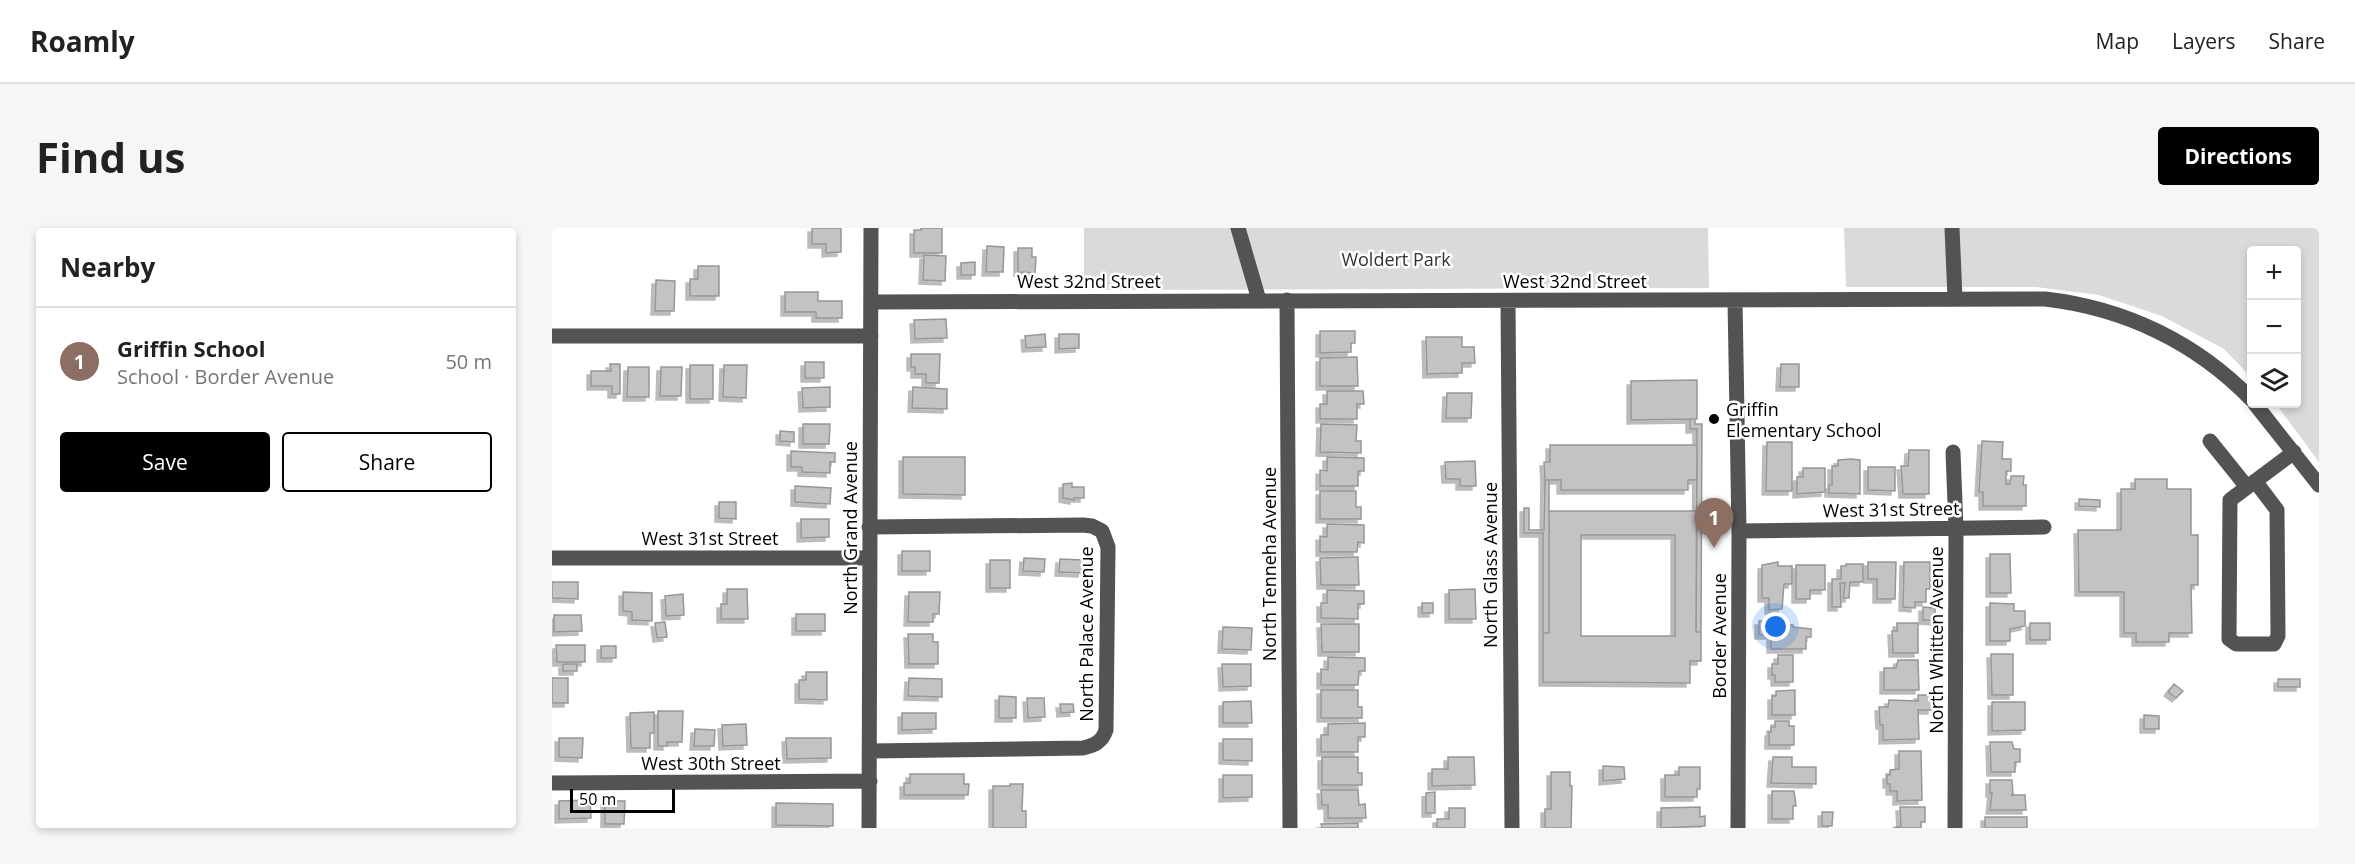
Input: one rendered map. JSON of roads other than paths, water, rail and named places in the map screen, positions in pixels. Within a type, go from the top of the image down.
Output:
[{"type":"street","name":"North Grand Avenue","points":[[869,828],[871,228]]},
{"type":"street","points":[[1238,228],[1260,300]]},
{"type":"street","points":[[1952,228],[1955,298]]},
{"type":"street","name":"West 32nd Street","points":[[871,302],[1955,298],[2060,301],[2092,307],[2159,331],[2206,358],[2247,395]]},
{"type":"street","name":"North Tenneha Avenue","points":[[1287,300],[1290,828]]},
{"type":"street","name":"Border Avenue","points":[[1735,300],[1739,531],[1738,828]]},
{"type":"street","name":"North Glass Avenue","points":[[1508,301],[1512,828]]},
{"type":"street","points":[[552,336],[871,336]]},
{"type":"street","points":[[2258,408],[2319,485]]},
{"type":"street","points":[[2210,441],[2251,484],[2277,510],[2278,636],[2274,644],[2236,644],[2229,639],[2230,500],[2251,484],[2294,452]]},
{"type":"street","name":"North Whitten Avenue","points":[[1953,452],[1956,528],[1954,828]]},
{"type":"street","name":"North Palace Avenue","points":[[869,527],[1083,525],[1102,531],[1108,547],[1106,730],[1103,738],[1094,746],[870,751]]},
{"type":"street","name":"West 31st Street","points":[[1739,531],[2044,527]]},
{"type":"street","name":"West 31st Street","points":[[552,558],[869,558]]},
{"type":"street","name":"West 30th Street","points":[[552,783],[870,781]]},
{"type":"place","name":"Griffin Elementary School","points":[[1714,419]]},
{"type":"place","name":"Griffin School","points":[[1714,548]]},
{"type":"park label","name":"Woldert Park","points":[[1396,259]]}]
